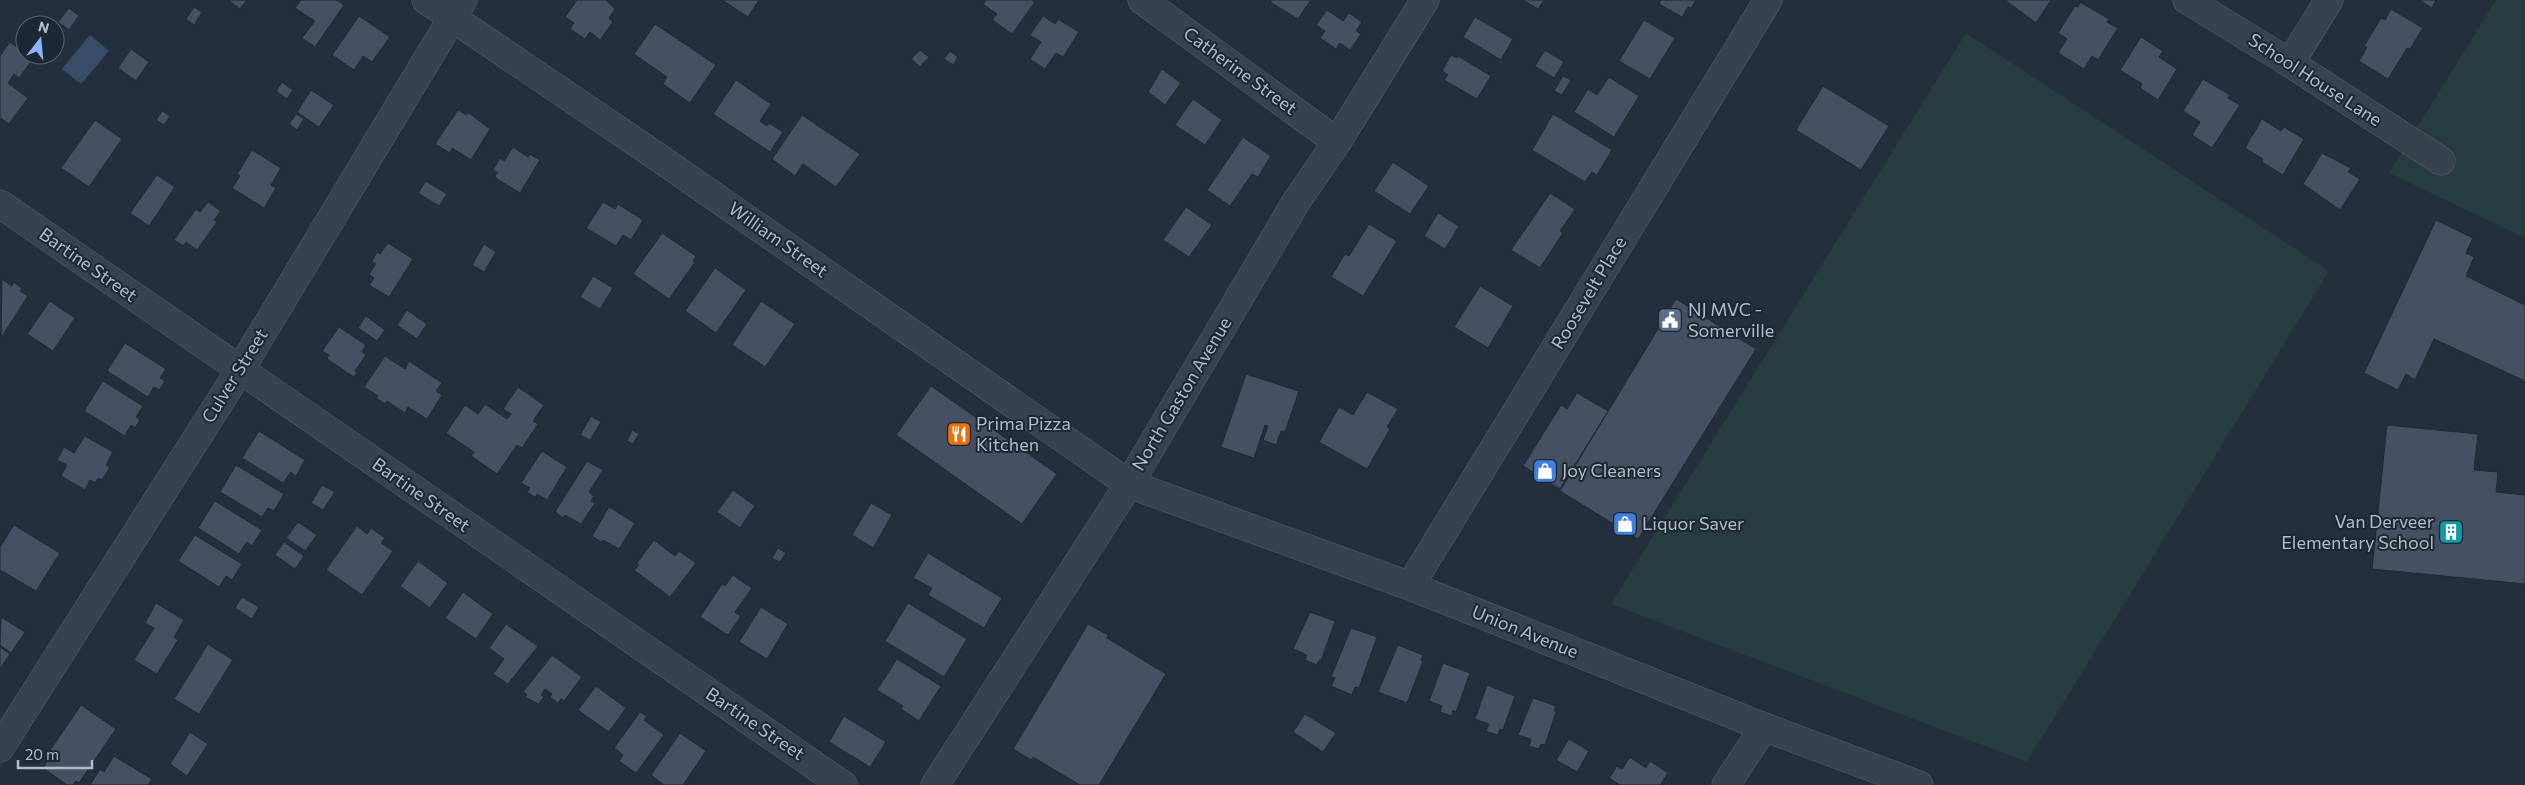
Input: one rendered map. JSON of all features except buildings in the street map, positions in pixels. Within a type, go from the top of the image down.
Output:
[{"type":"street","name":"William Street","points":[[426,0],[457,9],[649,151],[1129,484]]},
{"type":"street","name":"Catherine Street","points":[[1142,0],[1337,142]]},
{"type":"street","name":"North Gaston Avenue","points":[[935,785],[1129,484],[1296,202],[1337,142],[1425,0]]},
{"type":"street","name":"Roosevelt Place","points":[[1410,586],[1768,0]]},
{"type":"street","name":"School House Lane","points":[[2187,0],[2290,63],[2441,161]]},
{"type":"street","points":[[2290,63],[2329,0]]},
{"type":"street","name":"Culver Street","points":[[0,748],[240,370],[457,9]]},
{"type":"street","name":"Bartine Street","points":[[0,204],[844,785]]},
{"type":"street","name":"Union Avenue","points":[[1129,484],[1410,586],[1764,727],[1919,785]]},
{"type":"street","points":[[1726,785],[1764,727]]},
{"type":"green space","points":[[2496,0],[2525,0],[2525,238],[2389,173]]},
{"type":"green space","points":[[1966,33],[2329,271],[2027,762],[1611,604]]},
{"type":"water","points":[[90,35],[109,51],[81,84],[62,69]]},
{"type":"place","name":"NJ MVC - Somerville","points":[[1670,320]]},
{"type":"place","name":"Prima Pizza Kitchen","points":[[959,434]]},
{"type":"place","name":"Joy Cleaners","points":[[1545,471]]},
{"type":"place","name":"Liquor Saver","points":[[1625,524]]},
{"type":"place","name":"Van Derveer Elementary School","points":[[2451,532]]}]
